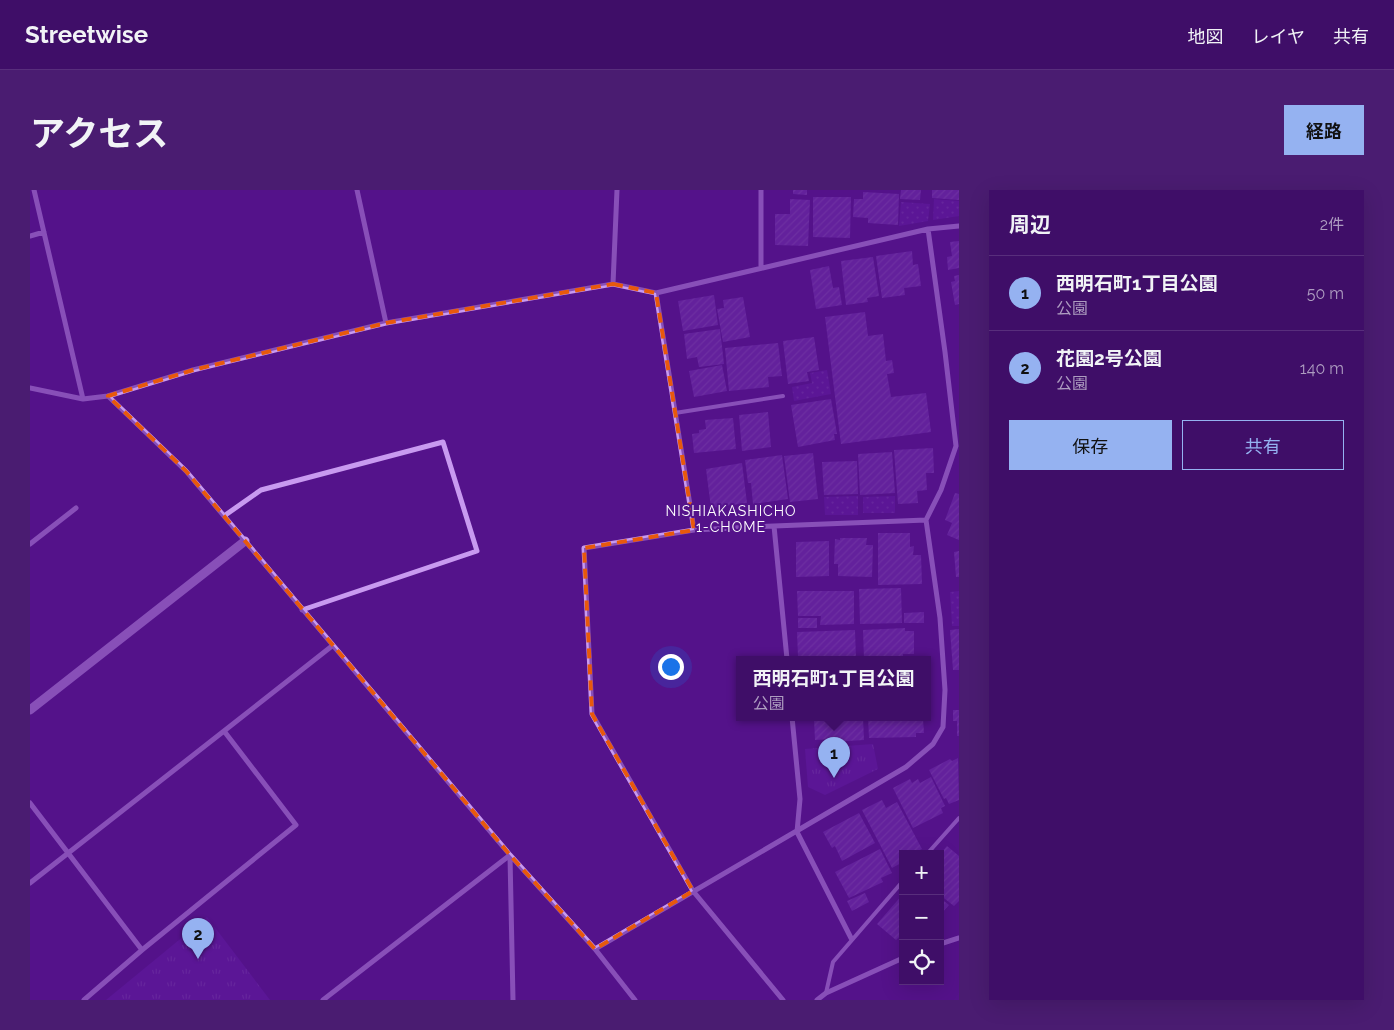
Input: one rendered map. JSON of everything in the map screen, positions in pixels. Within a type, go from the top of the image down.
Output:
[{"type":"street","points":[[34,190],[82,399]]},
{"type":"street","points":[[357,190],[386,323]]},
{"type":"street","points":[[613,284],[617,190]]},
{"type":"street","points":[[761,190],[761,268]]},
{"type":"street","points":[[30,388],[82,399],[108,396],[193,370],[386,323],[613,284],[656,293],[928,229],[959,226]]},
{"type":"street","points":[[595,949],[906,768],[933,744],[944,727],[945,690],[940,618],[926,520],[941,490],[956,446],[928,229]]},
{"type":"street","points":[[30,236],[44,232]]},
{"type":"street","points":[[656,293],[694,530]]},
{"type":"street","points":[[108,396],[186,471],[510,855],[595,949],[635,1000]]},
{"type":"street","points":[[224,516],[262,490],[443,442],[476,551],[302,610]]},
{"type":"street","points":[[30,544],[76,508]]},
{"type":"street","points":[[784,1000],[693,892],[592,714],[584,548],[694,530],[926,520]]},
{"type":"street","points":[[774,526],[787,656]]},
{"type":"street","points":[[30,710],[245,541]]},
{"type":"street","points":[[30,884],[332,646]]},
{"type":"street","points":[[792,721],[800,799],[797,832],[851,938]]},
{"type":"street","points":[[84,1000],[142,950],[296,825],[224,731]]},
{"type":"street","points":[[30,803],[142,950]]},
{"type":"street","points":[[323,1000],[510,855]]},
{"type":"street","points":[[510,855],[512,1000]]},
{"type":"street","points":[[944,943],[959,938]]},
{"type":"street","points":[[817,1000],[826,992],[899,960]]},
{"type":"lane","points":[[675,413],[782,396]]},
{"type":"lane","points":[[931,850],[959,818]]},
{"type":"lane","points":[[826,992],[833,962],[851,938],[899,885]]},
{"type":"highlighted area","points":[[613,284],[656,293],[694,530],[584,548],[592,714],[693,891],[595,949],[510,855],[186,471],[108,396],[193,370],[386,323]]},
{"type":"green space","points":[[934,199],[959,201],[959,216],[933,220]]},
{"type":"green space","points":[[901,202],[930,204],[928,221],[899,226]]},
{"type":"green space","points":[[827,370],[831,394],[794,401],[792,387],[812,383],[810,373]]},
{"type":"green space","points":[[858,496],[858,515],[825,515],[824,497]]},
{"type":"green space","points":[[895,496],[895,513],[863,513],[863,497]]},
{"type":"green space","points":[[959,591],[959,626],[952,626],[950,592]]},
{"type":"green space","points":[[873,744],[878,769],[825,795],[808,787],[805,749]]},
{"type":"green space","points":[[207,917],[270,1000],[106,1000]]},
{"type":"building","points":[[793,190],[807,190],[807,195],[793,194]]},
{"type":"building","points":[[901,190],[921,190],[920,200],[900,199]]},
{"type":"building","points":[[932,190],[959,190],[959,200],[932,198]]},
{"type":"building","points":[[863,192],[899,194],[898,225],[868,223],[868,218],[853,217],[854,199],[863,199]]},
{"type":"building","points":[[813,197],[851,197],[850,238],[813,237]]},
{"type":"building","points":[[790,199],[810,200],[808,246],[775,245],[775,214],[790,214]]},
{"type":"building","points":[[959,241],[959,268],[948,270],[947,257],[952,256],[950,242]]},
{"type":"building","points":[[912,251],[913,265],[918,264],[921,286],[904,288],[905,295],[882,298],[876,256]]},
{"type":"building","points":[[873,257],[879,296],[867,298],[868,302],[846,305],[841,261]]},
{"type":"building","points":[[829,266],[833,288],[839,287],[842,305],[816,309],[810,270]]},
{"type":"building","points":[[959,275],[959,304],[955,305],[951,282],[955,281],[954,276]]},
{"type":"building","points":[[714,295],[718,325],[683,331],[678,301]]},
{"type":"building","points":[[743,297],[750,337],[723,342],[717,309],[724,308],[723,300]]},
{"type":"building","points":[[865,312],[868,336],[883,334],[886,361],[892,360],[894,373],[887,374],[891,397],[926,393],[931,432],[841,444],[825,317]]},
{"type":"building","points":[[720,329],[724,364],[699,367],[697,357],[687,359],[684,334]]},
{"type":"building","points":[[814,337],[819,370],[807,372],[809,381],[788,384],[783,341]]},
{"type":"building","points":[[778,343],[782,376],[768,377],[769,387],[729,391],[725,348]]},
{"type":"building","points":[[722,365],[727,391],[694,397],[689,371]]},
{"type":"building","points":[[831,399],[837,434],[834,434],[835,440],[798,447],[791,405]]},
{"type":"building","points":[[768,412],[771,447],[742,451],[739,415]]},
{"type":"building","points":[[733,418],[736,449],[694,453],[692,434],[706,429],[705,420]]},
{"type":"building","points":[[933,448],[934,473],[926,473],[927,490],[917,491],[918,503],[898,504],[894,450]]},
{"type":"building","points":[[892,452],[895,493],[860,495],[858,454]]},
{"type":"building","points":[[813,453],[818,499],[790,502],[784,456]]},
{"type":"building","points":[[782,455],[788,499],[753,504],[751,483],[748,483],[745,460]]},
{"type":"building","points":[[857,461],[858,494],[824,495],[822,462]]},
{"type":"building","points":[[742,463],[747,503],[711,508],[706,469]]},
{"type":"building","points":[[955,493],[959,494],[959,540],[947,535],[952,523],[945,520]]},
{"type":"building","points":[[878,533],[910,533],[910,547],[914,546],[913,555],[921,555],[922,584],[878,585]]},
{"type":"building","points":[[840,538],[867,538],[866,545],[873,545],[872,577],[838,576],[838,564],[834,564],[835,539],[840,540]]},
{"type":"building","points":[[829,541],[829,576],[796,577],[796,542]]},
{"type":"building","points":[[959,551],[959,577],[956,577],[954,552]]},
{"type":"building","points":[[901,588],[902,623],[860,624],[859,589]]},
{"type":"building","points":[[797,591],[854,591],[854,624],[820,625],[821,616],[798,616]]},
{"type":"building","points":[[924,612],[924,623],[904,623],[904,613]]},
{"type":"building","points":[[798,618],[817,618],[817,628],[798,628]]},
{"type":"building","points":[[905,628],[905,631],[914,631],[914,654],[903,654],[903,656],[864,656],[863,630]]},
{"type":"building","points":[[959,629],[959,670],[953,670],[950,630]]},
{"type":"building","points":[[855,630],[856,656],[798,656],[797,632]]},
{"type":"building","points":[[953,710],[959,710],[959,736],[957,736],[957,721],[953,721]]},
{"type":"building","points":[[814,721],[863,721],[864,740],[832,742],[831,739],[815,740]]},
{"type":"building","points":[[868,721],[923,721],[924,733],[916,733],[916,737],[869,738]]},
{"type":"building","points":[[958,758],[959,800],[949,804],[946,798],[944,799],[929,770],[950,759],[952,761]]},
{"type":"building","points":[[931,777],[945,806],[941,808],[943,813],[913,828],[893,788],[910,779],[912,783],[918,779],[920,783]]},
{"type":"building","points":[[882,800],[886,808],[897,802],[922,849],[899,850],[899,864],[892,868],[862,810]]},
{"type":"building","points":[[859,813],[875,843],[842,861],[835,846],[832,848],[823,832]]},
{"type":"building","points":[[947,846],[959,856],[959,901],[954,906],[944,898],[944,850]]},
{"type":"building","points":[[880,849],[892,873],[881,878],[883,882],[849,898],[835,872]]},
{"type":"building","points":[[865,893],[869,902],[852,911],[847,901]]},
{"type":"building","points":[[899,899],[899,937],[896,940],[877,924]]},
{"type":"building","points":[[944,901],[949,905],[944,911]]},
{"type":"place","name":"西明石町1丁目公園","points":[[834,778]]},
{"type":"place","name":"花園2号公園","points":[[198,959]]},
{"type":"district","name":"NISHIAKASHICHO 1-CHOME","points":[[731,520]]}]
